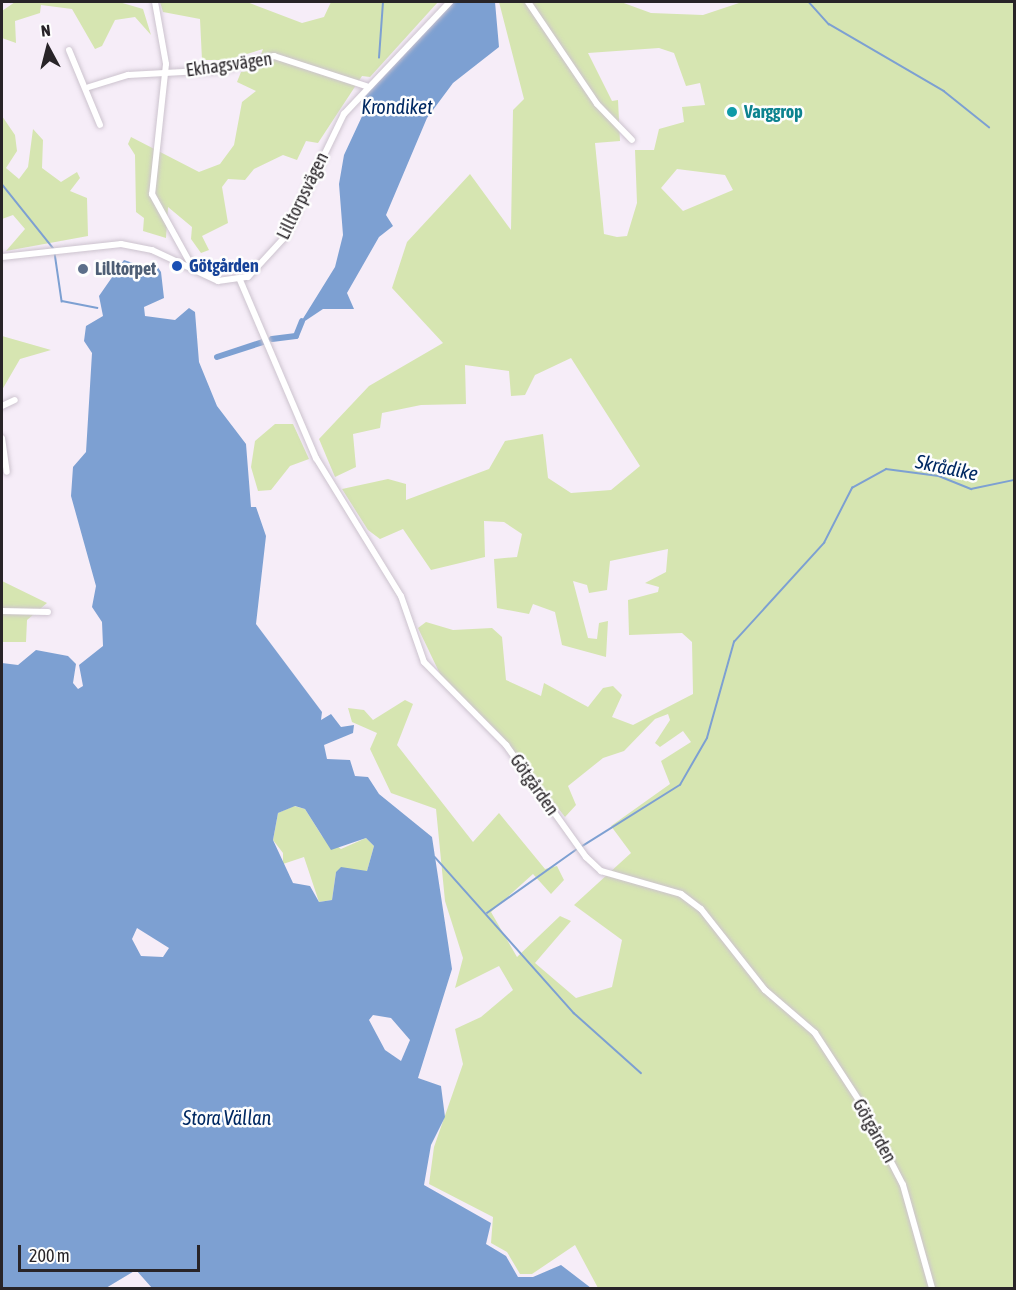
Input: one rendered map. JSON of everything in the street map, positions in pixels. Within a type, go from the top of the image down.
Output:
[{"type":"street","points":[[155,2],[166,45],[152,194],[194,270]]},
{"type":"street","name":"Lilltorpsvägen","points":[[240,280],[264,265],[284,238],[344,114],[366,86],[405,55],[450,2]]},
{"type":"street","points":[[528,2],[597,104],[632,140]]},
{"type":"street","points":[[69,50],[89,87],[100,125]]},
{"type":"street","name":"Ekhagsvägen","points":[[89,87],[128,75],[228,69],[274,56],[366,86]]},
{"type":"street","points":[[2,257],[121,244],[152,250],[222,282],[240,280]]},
{"type":"street","name":"Götgården","points":[[240,280],[316,458],[401,596],[424,662],[506,745],[586,857],[601,871],[681,894],[701,909],[765,990],[815,1033],[860,1102],[912,1210],[932,1288]]},
{"type":"street","points":[[2,406],[15,400]]},
{"type":"street","points":[[2,438],[7,472]]},
{"type":"street","points":[[2,611],[48,612]]},
{"type":"green space","points":[[15,2],[119,2],[143,9],[151,35],[135,17],[115,20],[102,46],[95,49],[72,9],[41,5],[40,13],[15,21],[16,43],[2,38],[2,11]]},
{"type":"green space","points":[[160,2],[247,2],[302,23],[324,17],[331,2],[438,2],[370,77],[362,76],[318,143],[306,141],[297,160],[283,155],[254,169],[245,180],[228,179],[222,187],[228,223],[202,236],[209,250],[201,253],[191,239],[192,227],[168,207],[166,238],[143,231],[144,218],[136,212],[135,155],[128,144],[131,137],[199,172],[220,164],[234,145],[242,102],[256,91],[237,82],[241,72],[255,70],[263,49],[227,60],[202,60],[200,19],[163,12]]},
{"type":"green space","points":[[499,2],[621,2],[651,13],[703,15],[742,2],[1014,2],[1014,1288],[598,1288],[575,1245],[532,1274],[520,1274],[507,1252],[491,1243],[493,1217],[429,1184],[434,1147],[463,1064],[455,1029],[481,1017],[513,990],[499,966],[455,988],[463,958],[445,901],[436,809],[391,793],[370,749],[377,733],[352,722],[348,708],[364,710],[373,720],[405,700],[413,704],[397,745],[473,842],[499,813],[545,869],[557,866],[564,880],[551,894],[533,874],[491,912],[517,957],[560,916],[571,921],[535,963],[576,998],[612,987],[622,940],[574,905],[631,853],[611,826],[670,784],[661,761],[691,742],[683,731],[660,747],[655,743],[670,720],[668,714],[655,719],[624,751],[603,758],[568,786],[576,805],[565,817],[502,736],[441,676],[418,628],[426,622],[453,630],[492,628],[502,637],[506,680],[541,696],[544,683],[588,707],[603,688],[613,686],[622,695],[612,717],[633,725],[693,694],[692,642],[682,633],[629,635],[628,600],[658,592],[659,587],[645,583],[666,572],[668,549],[610,561],[607,590],[589,593],[587,585],[573,581],[588,638],[597,639],[599,623],[608,621],[606,657],[562,645],[555,612],[533,604],[529,614],[497,608],[494,559],[517,557],[522,534],[504,522],[484,521],[485,557],[431,570],[403,529],[380,539],[368,530],[342,489],[388,479],[406,484],[406,500],[489,469],[505,441],[543,434],[548,478],[571,493],[611,490],[640,466],[571,358],[535,375],[525,395],[511,396],[509,371],[465,365],[466,404],[421,405],[382,413],[380,428],[353,434],[356,467],[335,477],[319,439],[369,386],[443,343],[392,288],[407,242],[470,174],[511,230],[513,110],[524,99]],"holes":[[[659,48],[674,53],[686,86],[700,83],[705,105],[682,107],[684,122],[659,129],[654,150],[635,150],[637,203],[627,236],[617,237],[604,234],[595,143],[620,141],[618,100],[612,101],[588,53]],[[677,169],[725,175],[733,190],[683,211],[661,188]]]},
{"type":"green space","points":[[2,116],[15,135],[17,151],[6,168],[19,179],[28,167],[33,129],[43,140],[42,168],[61,182],[77,172],[80,178],[70,191],[87,198],[88,236],[6,251],[25,229],[13,215],[2,219]]},
{"type":"green space","points":[[2,336],[51,350],[20,359],[2,390]]},
{"type":"green space","points":[[275,424],[293,424],[309,459],[290,466],[271,490],[258,491],[251,467],[255,441]]},
{"type":"green space","points":[[2,581],[47,603],[27,620],[26,642],[2,642]]},
{"type":"green space","points":[[294,806],[305,809],[322,836],[341,849],[366,838],[374,846],[367,871],[336,872],[332,900],[319,902],[304,857],[283,864],[283,853],[273,840],[278,813]]},
{"type":"water","name":"Krondiket","points":[[454,2],[495,2],[499,47],[453,83],[427,118],[386,215],[393,226],[379,237],[347,293],[354,309],[323,309],[299,325],[335,267],[343,235],[339,184],[344,155],[364,112],[363,96]]},
{"type":"water","name":"Stora Vällan","points":[[124,260],[142,266],[155,263],[161,272],[164,298],[144,307],[145,316],[175,320],[189,308],[195,312],[199,362],[217,406],[246,444],[251,507],[256,507],[266,536],[256,624],[322,712],[321,720],[331,714],[341,727],[354,725],[353,733],[324,745],[327,759],[350,760],[355,776],[368,777],[379,794],[432,837],[452,969],[418,1078],[441,1086],[445,1117],[431,1145],[424,1185],[491,1223],[486,1244],[506,1256],[518,1277],[533,1277],[561,1265],[591,1288],[152,1288],[136,1270],[106,1288],[2,1288],[2,663],[18,665],[36,650],[68,656],[76,664],[73,683],[78,689],[83,686],[79,665],[103,646],[102,622],[92,607],[96,586],[71,496],[73,467],[86,452],[92,353],[84,341],[86,326],[103,316],[99,296]],"holes":[[[295,806],[305,809],[331,850],[366,838],[374,846],[367,871],[341,867],[336,872],[332,900],[319,902],[310,886],[293,883],[273,840],[278,813]],[[137,928],[169,948],[163,957],[141,956],[132,939]],[[373,1015],[391,1018],[410,1040],[401,1061],[385,1050],[369,1020]]]},
{"type":"waterway","points":[[379,58],[383,2]]},
{"type":"waterway","points":[[809,2],[829,24],[944,91],[989,127]]},
{"type":"waterway","points":[[2,184],[54,249]]},
{"type":"waterway","points":[[55,253],[62,301],[97,308]]},
{"type":"waterway","points":[[272,339],[296,336],[302,321]]},
{"type":"waterway","points":[[217,357],[266,341]]},
{"type":"waterway","name":"Skrådike","points":[[581,847],[680,785],[707,738],[734,642],[824,543],[852,488],[886,469],[939,476],[971,489],[1014,480]]},
{"type":"waterway","points":[[487,913],[577,849]]},
{"type":"waterway","points":[[435,857],[574,1013],[641,1073]]},
{"type":"place","name":"Varggrop","points":[[732,112]]},
{"type":"place","name":"Götgården","points":[[177,266]]},
{"type":"place","name":"Lilltorpet","points":[[83,269]]}]
